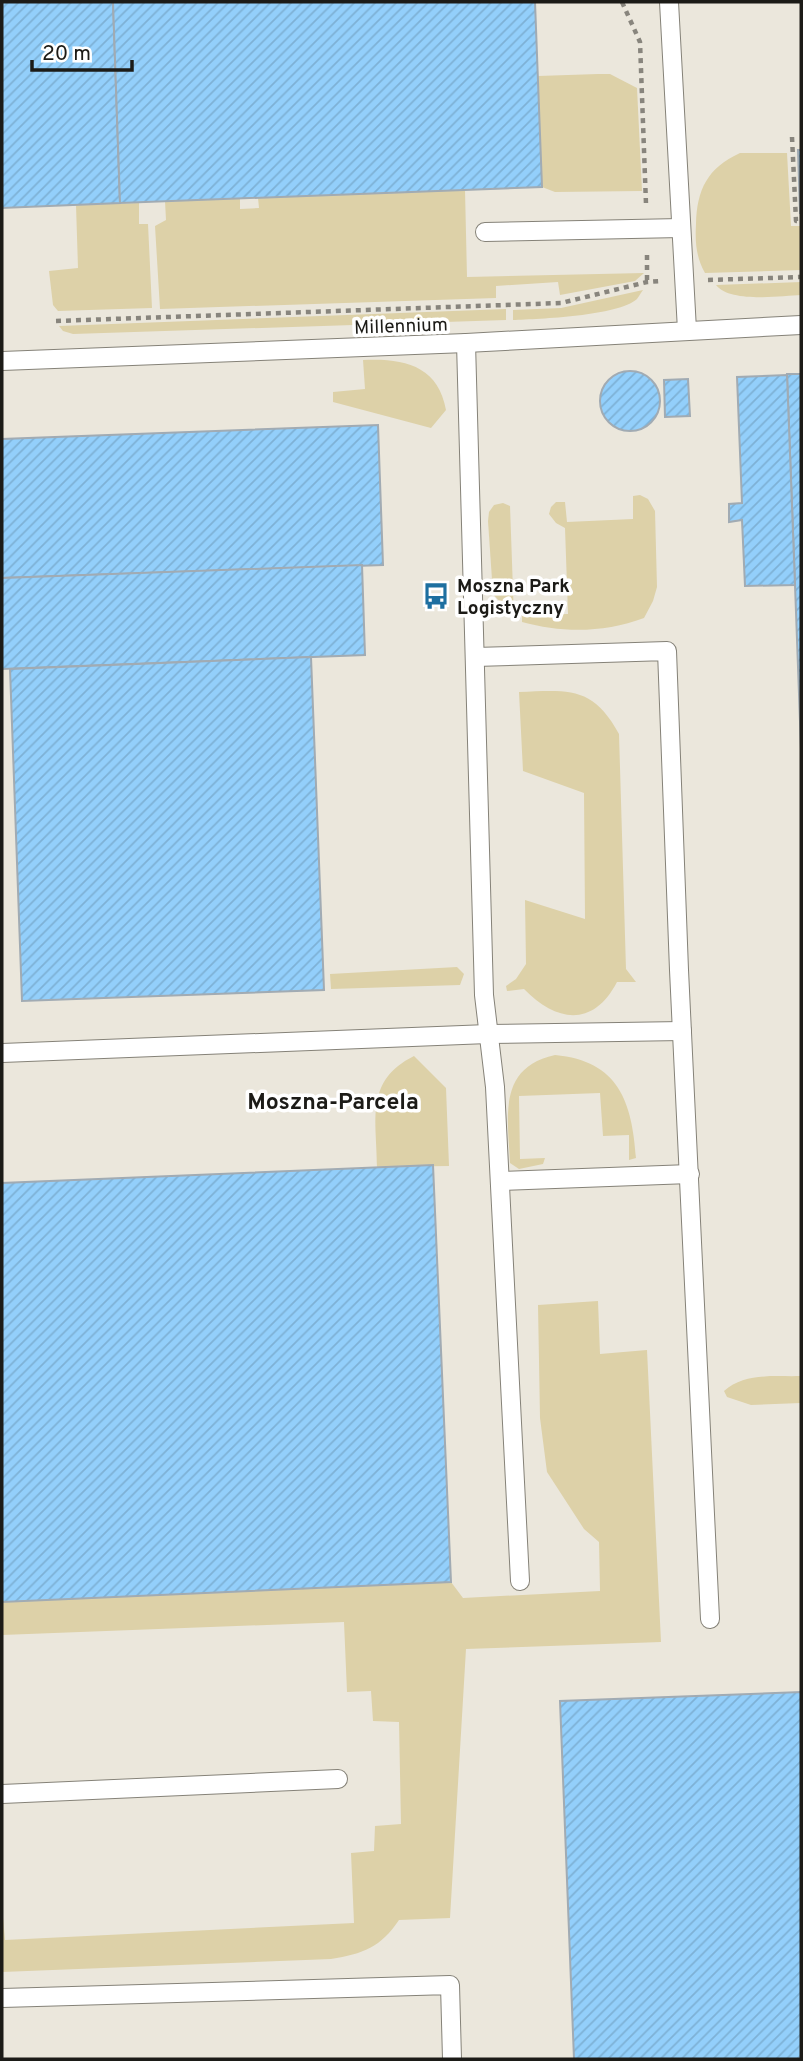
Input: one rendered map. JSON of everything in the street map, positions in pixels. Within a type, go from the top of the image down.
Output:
[{"type":"lane","points":[[669,2],[687,330]]},
{"type":"lane","points":[[485,232],[681,228]]},
{"type":"lane","name":"Millennium","points":[[2,361],[466,344],[801,324]]},
{"type":"lane","points":[[466,344],[484,995],[495,1087],[520,1581]]},
{"type":"lane","points":[[475,657],[667,650],[710,1619]]},
{"type":"lane","points":[[2,1053],[488,1034],[682,1031]]},
{"type":"lane","points":[[500,1181],[690,1174]]},
{"type":"lane","points":[[2,1794],[338,1779]]},
{"type":"lane","points":[[2,1998],[450,1985],[452,2059]]},
{"type":"path","points":[[622,2],[640,42],[647,282]]},
{"type":"path","points":[[792,137],[796,221],[801,221]]},
{"type":"path","points":[[56,321],[561,303],[647,282],[801,277]]},
{"type":"shaded area","points":[[610,74],[637,88],[642,191],[555,192],[542,187],[538,76]]},
{"type":"shaded area","points":[[740,153],[787,153],[791,226],[801,226],[801,270],[705,273],[696,243],[699,201],[712,173]]},
{"type":"shaded area","points":[[465,190],[467,277],[644,273],[635,281],[560,295],[558,282],[496,286],[496,298],[160,309],[155,226],[166,220],[165,201],[240,198],[240,209],[259,208],[258,198]]},
{"type":"shaded area","points":[[139,203],[139,224],[148,224],[152,308],[58,311],[53,305],[49,271],[78,268],[76,205]]},
{"type":"shaded area","points":[[801,282],[801,295],[769,297],[732,294],[716,285]]},
{"type":"shaded area","points":[[643,290],[637,299],[627,305],[596,313],[513,320],[513,310],[561,308]]},
{"type":"shaded area","points":[[506,309],[506,320],[73,334],[63,331],[59,326]]},
{"type":"shaded area","points":[[363,360],[392,361],[417,367],[435,383],[446,410],[431,428],[333,402],[333,392],[365,389]]},
{"type":"shaded area","points":[[640,495],[648,499],[655,511],[657,587],[644,618],[583,630],[522,622],[522,615],[568,614],[565,528],[556,523],[549,514],[551,507],[556,502],[565,502],[567,522],[633,519],[633,496]]},
{"type":"shaded area","points":[[503,503],[510,506],[514,618],[493,594],[488,521],[489,512],[494,505]]},
{"type":"shaded area","points":[[552,691],[578,694],[599,707],[619,734],[626,969],[636,982],[617,982],[597,1007],[585,1013],[561,1013],[536,1000],[524,989],[507,991],[506,986],[516,979],[526,964],[525,900],[585,919],[584,793],[523,771],[519,692]]},
{"type":"shaded area","points":[[457,967],[464,974],[460,985],[331,989],[330,974]]},
{"type":"shaded area","points":[[555,1055],[577,1059],[608,1075],[618,1088],[631,1119],[636,1158],[629,1160],[629,1135],[603,1136],[600,1093],[519,1096],[520,1159],[545,1158],[543,1164],[519,1169],[510,1163],[508,1112],[515,1083],[523,1071],[536,1061]]},
{"type":"shaded area","points":[[414,1056],[446,1088],[449,1166],[377,1167],[376,1118],[380,1090],[387,1077],[398,1066]]},
{"type":"shaded area","points":[[598,1301],[600,1354],[647,1350],[661,1642],[466,1649],[450,1918],[399,1920],[385,1937],[370,1948],[353,1955],[331,1959],[2,1972],[2,1906],[5,1940],[354,1923],[351,1853],[374,1851],[375,1826],[401,1824],[399,1722],[373,1721],[371,1691],[347,1692],[344,1622],[2,1635],[2,1602],[451,1582],[463,1598],[600,1591],[599,1542],[584,1529],[547,1472],[540,1418],[538,1305]]},
{"type":"shaded area","points":[[801,1376],[801,1403],[751,1405],[727,1397],[724,1391],[751,1378]]},
{"type":"building","points":[[2,2],[113,2],[120,203],[2,208]]},
{"type":"building","points":[[113,2],[535,2],[542,187],[120,203]]},
{"type":"building","points":[[798,150],[801,150],[801,213],[800,213]]},
{"type":"building","points":[[630,371],[647,376],[655,384],[660,401],[655,418],[647,426],[630,431],[613,426],[605,418],[600,401],[605,384],[613,376]]},
{"type":"building","points":[[787,374],[801,374],[801,749],[795,585]]},
{"type":"building","points":[[787,375],[795,585],[745,586],[742,520],[729,522],[729,504],[742,503],[737,377]]},
{"type":"building","points":[[688,379],[690,416],[665,417],[664,380]]},
{"type":"building","points":[[378,425],[383,565],[2,578],[2,439]]},
{"type":"building","points":[[362,565],[365,655],[2,669],[2,578]]},
{"type":"building","points":[[311,657],[324,990],[22,1001],[10,669]]},
{"type":"building","points":[[433,1165],[451,1582],[2,1602],[2,1183]]},
{"type":"building","points":[[801,1692],[801,2059],[574,2059],[560,1701]]},
{"type":"place","name":"Moszna Park Logistyczny","points":[[436,596]]},
{"type":"district","name":"Moszna-Parcela","points":[[333,1101]]}]
